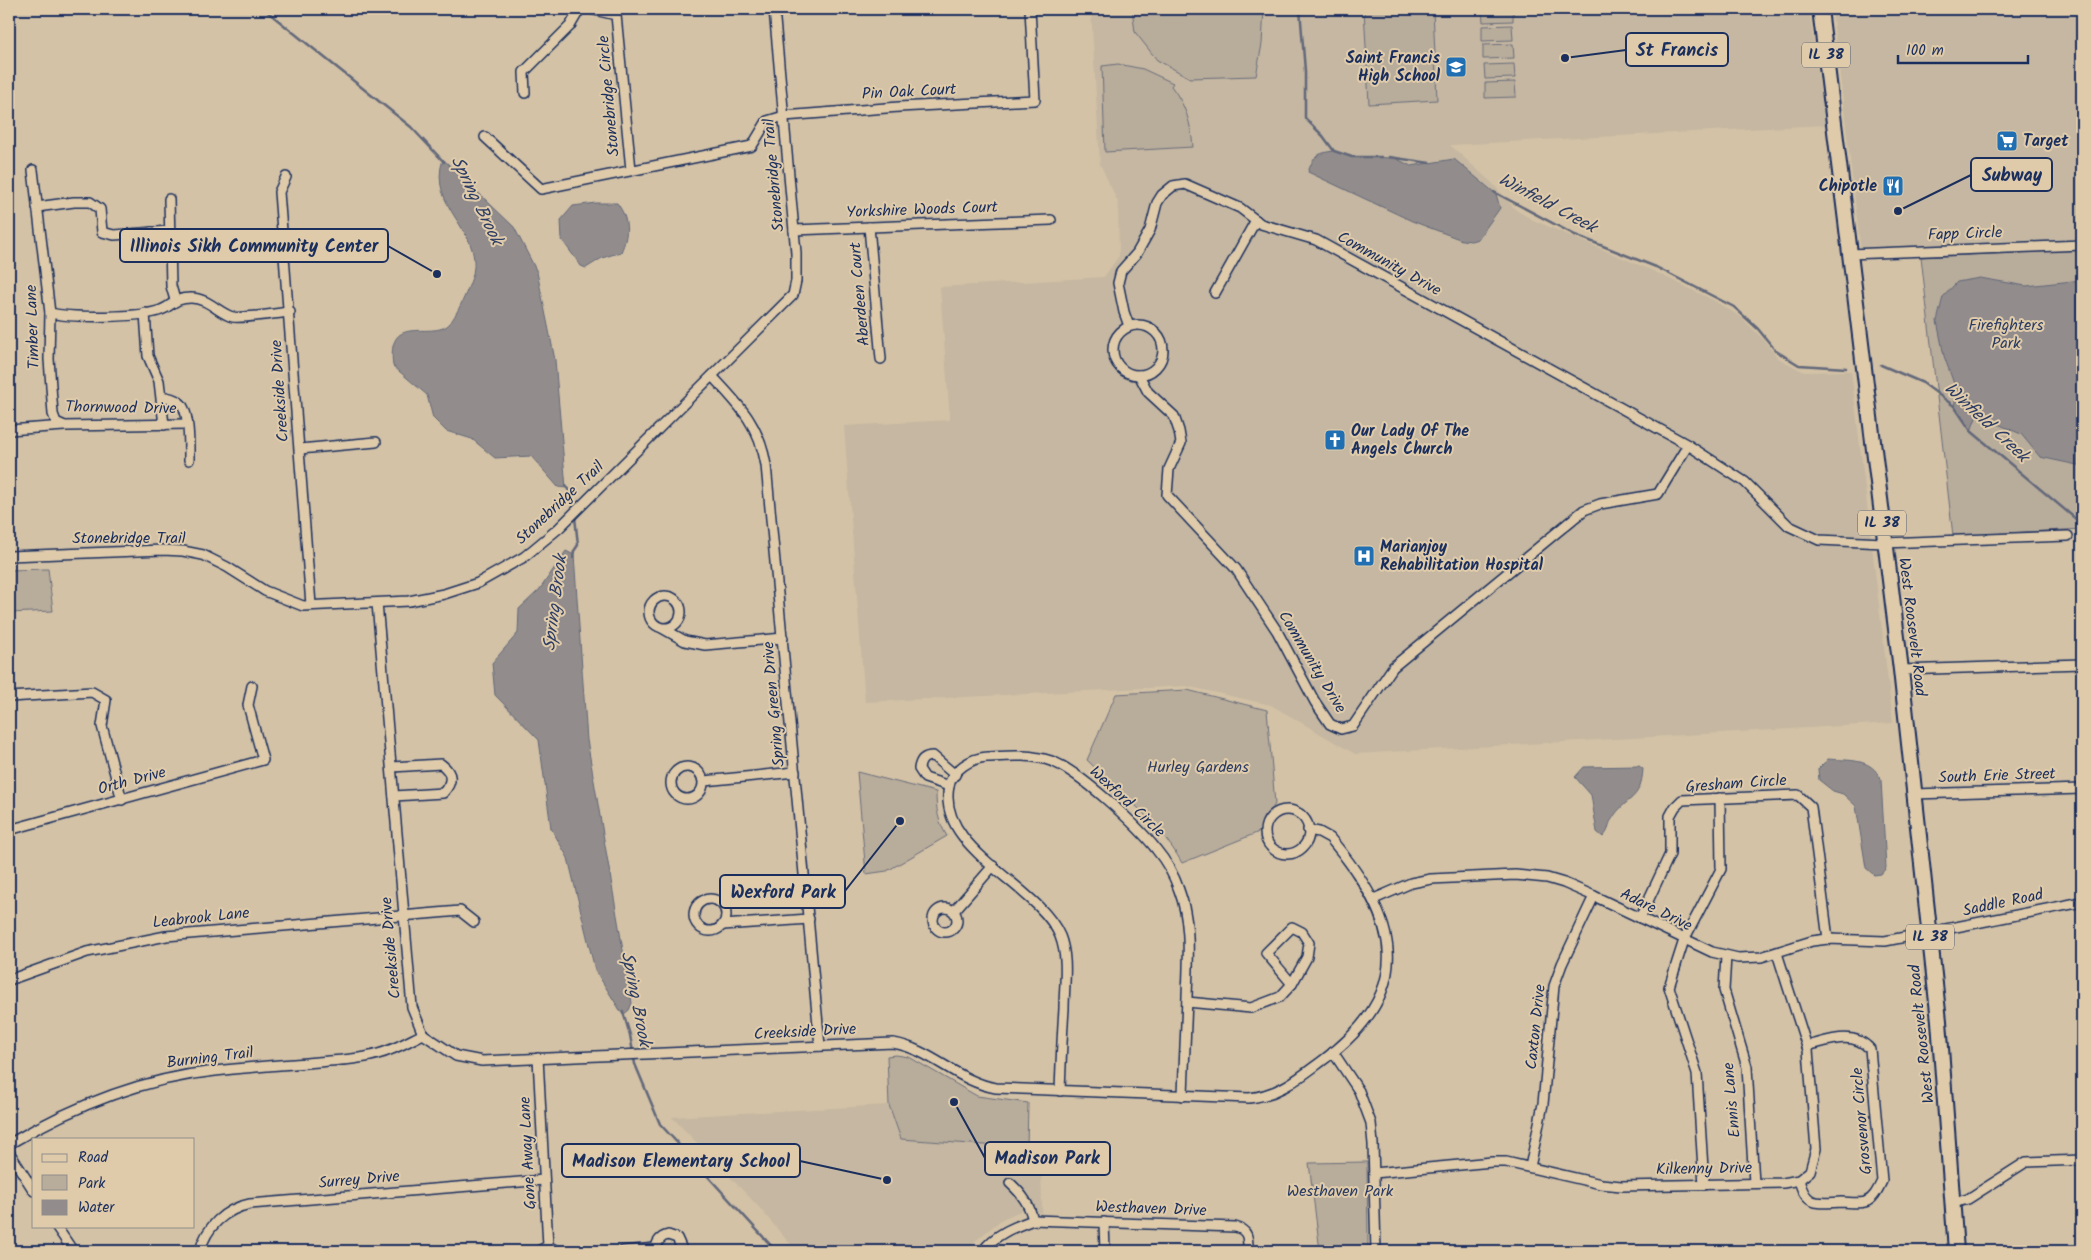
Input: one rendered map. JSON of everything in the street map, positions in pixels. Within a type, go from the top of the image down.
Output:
[{"type":"main road","name":"West Roosevelt Road","points":[[1820,9],[1901,670],[1944,1065],[1956,1251]]},
{"type":"street","points":[[524,93],[524,72],[570,26],[580,9]]},
{"type":"street","name":"Stonebridge Circle","points":[[590,9],[616,15],[631,170]]},
{"type":"street","name":"Stonebridge Trail","points":[[9,556],[163,550],[183,551],[219,562],[275,596],[303,606],[377,603],[427,598],[478,583],[524,557],[580,508],[793,295],[797,265],[774,9]]},
{"type":"street","name":"Pin Oak Court","points":[[784,116],[899,107],[1035,100],[1030,9]]},
{"type":"street","name":"Stonebridge Circle","points":[[485,138],[541,189],[752,146],[767,121],[784,116]]},
{"type":"street","name":"Timber Lane","points":[[33,170],[50,313],[49,359],[54,418]]},
{"type":"street","name":"Creekside Drive","points":[[286,177],[279,192],[290,312],[311,606]]},
{"type":"street","name":"Community Drive","points":[[1688,445],[1658,494],[1600,504],[1584,510],[1393,667],[1353,726],[1341,729],[1330,724],[1315,702],[1277,632],[1236,569],[1167,495],[1169,469],[1181,443],[1179,431],[1174,416],[1148,392],[1139,375],[1124,370],[1118,365],[1113,350],[1117,336],[1129,326],[1118,283],[1122,272],[1137,254],[1150,230],[1157,203],[1162,195],[1173,186],[1185,184],[1240,208],[1261,224],[1316,240],[1688,445],[1745,482],[1789,526],[1819,540],[1884,543],[2068,536]]},
{"type":"street","points":[[169,200],[171,286],[175,300]]},
{"type":"street","points":[[37,207],[74,202],[90,202],[100,209],[102,232],[114,235],[169,231]]},
{"type":"street","name":"Yorkshire Woods Court","points":[[794,230],[1052,220]]},
{"type":"street","points":[[1215,293],[1256,220]]},
{"type":"street","name":"Aberdeen Court","points":[[869,227],[881,359]]},
{"type":"street","points":[[151,232],[152,240],[156,246],[165,250],[170,249]]},
{"type":"street","name":"Fapp Circle","points":[[1849,254],[2082,245]]},
{"type":"street","points":[[50,313],[67,317],[145,313],[162,310],[175,300],[193,298],[211,304],[232,317],[290,312]]},
{"type":"street","points":[[145,313],[148,356],[158,376],[164,424]]},
{"type":"street","points":[[1129,326],[1146,326],[1154,330],[1160,336],[1163,345],[1163,354],[1155,368],[1139,375]]},
{"type":"street","name":"Spring Green Drive","points":[[712,376],[751,421],[764,452],[820,1046]]},
{"type":"street","points":[[162,396],[174,399],[182,404],[186,414],[190,460]]},
{"type":"street","points":[[45,428],[54,418]]},
{"type":"street","name":"Thornwood Drive","points":[[54,418],[65,426],[105,424],[117,427],[187,424]]},
{"type":"street","points":[[9,430],[65,426]]},
{"type":"street","points":[[300,449],[376,442]]},
{"type":"street","name":"Creekside Drive","points":[[377,603],[412,1006],[424,1034],[447,1051],[472,1060],[886,1043],[902,1045],[923,1053],[980,1085],[996,1088],[1249,1098],[1269,1095],[1290,1084],[1333,1052],[1369,1017],[1379,999],[1388,967],[1386,937],[1374,899],[1330,838],[1319,832],[1308,830]]},
{"type":"street","points":[[662,628],[685,641],[705,645],[783,638]]},
{"type":"street","points":[[1901,670],[2082,664]]},
{"type":"street","name":"Orth Drive","points":[[9,830],[263,760],[248,705],[252,686]]},
{"type":"street","points":[[9,697],[92,692],[106,700],[102,726],[122,800]]},
{"type":"street","points":[[949,786],[925,778],[919,769],[920,762],[924,758],[933,756],[955,774],[949,786],[948,799],[954,824],[975,850],[1044,911],[1055,927],[1063,948],[1065,967],[1060,1091]]},
{"type":"street","name":"Wexford Circle","points":[[955,774],[963,766],[982,758],[1025,756],[1051,761],[1072,772],[1143,834],[1169,867],[1183,902],[1189,936],[1183,1096]]},
{"type":"street","points":[[392,767],[441,764],[448,769],[451,778],[449,786],[443,793],[394,796]]},
{"type":"street","points":[[704,781],[795,772]]},
{"type":"street","name":"South Erie Street","points":[[1913,794],[2082,788]]},
{"type":"street","name":"Gresham Circle","points":[[1640,918],[1670,854],[1670,816],[1682,800],[1798,795],[1811,807],[1828,939]]},
{"type":"street","points":[[1704,1184],[1697,1073],[1669,987],[1684,940],[1721,869],[1720,798]]},
{"type":"street","points":[[1285,810],[1301,815],[1306,822],[1308,830],[1308,839],[1303,846],[1297,852],[1288,854],[1272,849],[1264,834],[1270,818],[1276,813],[1285,810]]},
{"type":"street","points":[[954,911],[993,866]]},
{"type":"street","name":"Adare Drive","points":[[1374,899],[1400,887],[1419,881],[1440,878],[1515,875],[1546,878],[1564,883],[1594,896],[1712,952],[1726,956],[1754,958],[1777,953],[1801,944],[1828,939],[1876,942],[1929,933]]},
{"type":"street","name":"Caxton Drive","points":[[1530,1167],[1543,1104],[1554,986],[1562,964],[1594,896]]},
{"type":"street","name":"Saddle Road","points":[[1929,933],[2082,902]]},
{"type":"street","name":"Leabrook Lane","points":[[9,980],[78,955],[145,939],[185,934],[460,911],[474,922]]},
{"type":"street","points":[[723,925],[809,919]]},
{"type":"street","points":[[1187,1002],[1251,1008],[1280,997],[1292,984],[1307,957],[1309,943],[1302,932],[1292,927],[1266,953],[1292,984]]},
{"type":"street","points":[[1777,953],[1807,1046],[1810,1062],[1816,1150],[1810,1171],[1799,1180]]},
{"type":"street","name":"Ennis Lane","points":[[1726,956],[1724,990],[1747,1067],[1754,1183]]},
{"type":"street","name":"Burning Trail","points":[[9,1144],[66,1112],[102,1097],[139,1085],[176,1076],[215,1070],[366,1057],[392,1049],[424,1034]]},
{"type":"street","name":"Grosvenor Circle","points":[[1799,1180],[1802,1192],[1815,1203],[1865,1202],[1876,1194],[1882,1181],[1870,1049],[1864,1042],[1856,1038],[1845,1038],[1807,1046]]},
{"type":"street","points":[[1333,1052],[1359,1091],[1368,1111],[1372,1134],[1376,1251]]},
{"type":"street","name":"Gone Away Lane","points":[[538,1058],[548,1246]]},
{"type":"street","points":[[9,1152],[32,1188]]},
{"type":"street","points":[[1953,1204],[1968,1199],[2026,1162],[2082,1160]]},
{"type":"street","name":"Kilkenny Drive","points":[[1374,1173],[1506,1162],[1611,1185],[1783,1183],[1799,1180]]},
{"type":"street","name":"Surrey Drive","points":[[200,1251],[214,1223],[229,1212],[250,1204],[544,1180]]},
{"type":"street","points":[[983,1251],[989,1243],[1008,1230],[1033,1220],[1030,1206],[1022,1194],[1010,1183]]},
{"type":"street","name":"Westhaven Drive","points":[[1033,1220],[1239,1228],[1246,1233],[1248,1251]]},
{"type":"street","points":[[1104,1222],[1105,1251]]},
{"type":"street","points":[[57,1228],[73,1251]]},
{"type":"street","points":[[623,1251],[657,1250],[660,1239],[668,1235],[677,1238],[680,1242],[680,1251]]},
{"type":"street","points":[[538,1251],[544,1246],[557,1251]]},
{"type":"shaded area","name":"Marianjoy Rehabilitation Hospital","points":[[1091,9],[1809,9],[1825,125],[1450,145],[1491,182],[1516,210],[1533,220],[1651,270],[1713,300],[1741,317],[1763,339],[1778,358],[1804,372],[1851,371],[1893,723],[1355,754],[1271,705],[1186,686],[865,702],[844,426],[950,420],[940,287],[1104,277],[1119,256],[1118,202],[1100,164]]},
{"type":"shaded area","points":[[1832,9],[2082,9],[2082,250],[1862,259]]},
{"type":"shaded area","points":[[889,1105],[901,1139],[1027,1148],[1027,1154],[1041,1155],[1042,1213],[1025,1209],[1002,1219],[974,1242],[970,1251],[796,1251],[757,1205],[672,1117]]},
{"type":"green space","points":[[1132,9],[1264,9],[1262,44],[1256,76],[1190,78],[1157,60],[1135,32]]},
{"type":"green space","points":[[1364,9],[1433,9],[1437,100],[1369,104]]},
{"type":"green space","points":[[1482,9],[1513,9],[1513,21],[1483,22]]},
{"type":"green space","points":[[1512,25],[1513,40],[1482,41],[1482,26]]},
{"type":"green space","points":[[1513,44],[1514,58],[1483,59],[1483,45]]},
{"type":"green space","points":[[1118,64],[1143,69],[1173,83],[1171,86],[1187,115],[1193,147],[1105,152],[1102,66]]},
{"type":"green space","points":[[1514,64],[1515,78],[1485,79],[1484,65]]},
{"type":"green space","points":[[1515,82],[1516,97],[1485,98],[1485,83]]},
{"type":"green space","name":"Firefighters Park","points":[[2082,250],[2082,529],[1953,536],[1921,257]]},
{"type":"green space","points":[[9,443],[11,443],[13,472],[9,473]]},
{"type":"green space","points":[[48,569],[53,611],[9,613],[9,570]]},
{"type":"green space","name":"Hurley Gardens","points":[[1187,690],[1267,710],[1275,804],[1259,832],[1182,863],[1173,848],[1151,821],[1087,760],[1116,694]]},
{"type":"green space","points":[[857,772],[936,792],[938,815],[941,826],[947,836],[887,871],[866,874]]},
{"type":"green space","points":[[887,1056],[909,1057],[977,1096],[1028,1103],[1027,1148],[901,1139],[889,1105]]},
{"type":"green space","name":"Westhaven Park","points":[[1367,1162],[1368,1251],[1320,1251],[1309,1163]]},
{"type":"water","points":[[1334,151],[1352,157],[1395,158],[1411,166],[1454,159],[1496,194],[1500,208],[1478,239],[1471,241],[1462,240],[1412,221],[1308,172],[1317,156]]},
{"type":"water","points":[[443,159],[514,227],[537,272],[555,360],[566,488],[558,487],[531,456],[495,458],[472,439],[446,431],[433,418],[427,395],[393,366],[392,350],[396,339],[402,333],[439,329],[447,326],[466,293],[473,274],[474,258],[470,244],[442,191],[440,176]]},
{"type":"water","points":[[617,203],[626,221],[626,233],[621,252],[602,258],[586,268],[581,266],[562,240],[561,220],[573,206]]},
{"type":"water","points":[[1980,278],[2026,286],[2082,280],[2082,466],[2040,457],[2021,434],[1977,415],[1971,431],[1954,406],[1957,392],[1944,356],[1937,321],[1943,297],[1957,282]]},
{"type":"water","points":[[566,551],[574,555],[587,740],[632,1003],[629,1010],[623,1015],[595,970],[568,858],[551,828],[539,740],[495,695],[492,663],[518,633],[519,609],[540,589]]},
{"type":"water","points":[[1828,759],[1851,760],[1866,764],[1872,767],[1881,780],[1886,868],[1881,874],[1874,875],[1866,868],[1856,806],[1843,794],[1833,791],[1819,780],[1818,769]]},
{"type":"water","points":[[1639,766],[1643,769],[1639,788],[1610,821],[1607,832],[1603,837],[1597,832],[1591,795],[1575,777],[1584,767]]},
{"type":"waterway","name":"Spring Brook","points":[[264,9],[411,127],[444,162]]},
{"type":"waterway","name":"Winfield Creek","points":[[1300,9],[1305,71],[1305,118],[1323,136],[1334,151],[1352,157],[1381,157]]},
{"type":"waterway","name":"Winfield Creek","points":[[1389,157],[1430,163]]},
{"type":"waterway","name":"Winfield Creek","points":[[1494,192],[1575,235],[1656,267],[1734,307],[1758,329],[1776,351],[1799,365],[1846,368]]},
{"type":"waterway","name":"Winfield Creek","points":[[1881,365],[1923,383],[1954,406],[1971,431],[2077,520],[2082,535]]},
{"type":"waterway","name":"Spring Brook","points":[[566,486],[572,496],[574,509]]},
{"type":"waterway","name":"Spring Brook","points":[[573,558],[574,551],[578,545],[575,517]]},
{"type":"waterway","name":"Spring Brook","points":[[623,1012],[630,1035],[635,1064],[660,1124],[776,1251]]},
{"type":"place","name":"St Francis","points":[[1565,58]]},
{"type":"place","name":"Saint Francis High School","points":[[1456,67]]},
{"type":"place","name":"Target","points":[[2007,141]]},
{"type":"place","name":"Chipotle","points":[[1893,186]]},
{"type":"place","name":"Subway","points":[[1898,211]]},
{"type":"place","name":"Illinois Sikh Community Center","points":[[437,274]]},
{"type":"place","name":"Our Lady Of The Angels Church","points":[[1335,440]]},
{"type":"place","name":"Marianjoy Rehabilitation Hospital","points":[[1364,556]]},
{"type":"place","name":"Wexford Park","points":[[900,821]]},
{"type":"place","name":"Madison Park","points":[[954,1102]]},
{"type":"place","name":"Madison Elementary School","points":[[887,1180]]}]
